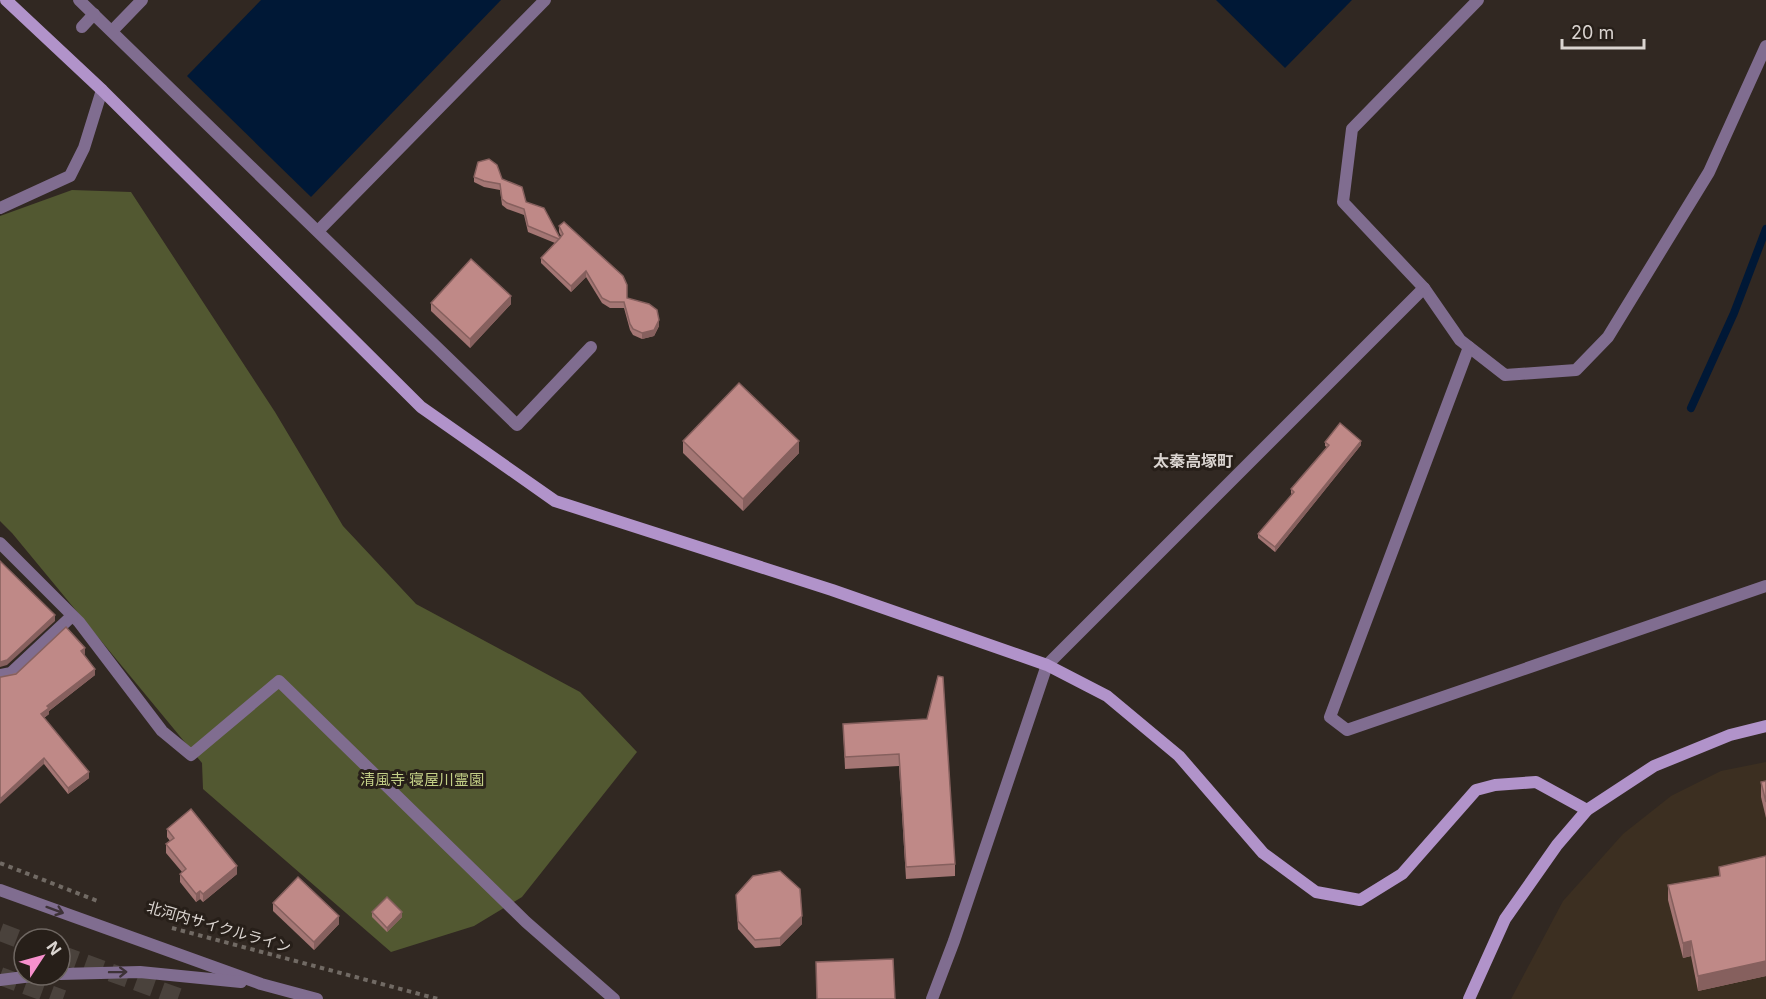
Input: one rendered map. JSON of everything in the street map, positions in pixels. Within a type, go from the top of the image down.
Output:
[{"type":"street","points":[[6,0],[102,90],[421,407],[555,501],[832,590],[1047,665],[1107,696],[1179,756],[1263,853],[1316,892],[1360,900],[1402,874],[1476,790],[1495,785],[1536,782],[1587,810]]},
{"type":"street","points":[[79,0],[517,425],[591,347]]},
{"type":"street","points":[[112,31],[142,0]]},
{"type":"street","points":[[318,231],[545,0]]},
{"type":"street","points":[[1478,0],[1352,129],[1343,202],[1424,288],[1460,340],[1505,375],[1576,370],[1608,336],[1709,172],[1766,46]]},
{"type":"street","points":[[82,27],[94,14]]},
{"type":"street","points":[[0,208],[70,176],[84,148],[102,90]]},
{"type":"street","points":[[932,999],[954,941],[1047,665],[1424,288]]},
{"type":"street","points":[[1469,347],[1330,717],[1347,730],[1766,586]]},
{"type":"street","points":[[0,543],[72,616],[162,731],[191,755],[279,681],[526,922],[614,999]]},
{"type":"street","points":[[0,675],[11,673],[72,616]]},
{"type":"street","points":[[1469,999],[1505,919],[1557,845],[1587,810],[1654,766],[1730,735],[1766,726]]},
{"type":"street","points":[[0,890],[261,984],[317,999]]},
{"type":"street","points":[[72,974],[140,972],[261,984]]},
{"type":"path","points":[[0,863],[110,906]]},
{"type":"path","name":"北河内サイクルライン","points":[[165,926],[438,999]]},
{"type":"shaded area","points":[[1766,762],[1766,999],[1511,999],[1563,901],[1623,834],[1671,796],[1721,771]]},
{"type":"green space","name":"清風寺 寝屋川霊園","points":[[72,190],[131,192],[275,412],[343,526],[416,604],[580,692],[637,752],[522,897],[474,926],[391,952],[203,789],[202,763],[0,521],[0,216]]},
{"type":"water","points":[[261,0],[501,0],[311,197],[187,76]]},
{"type":"water","points":[[1216,0],[1352,0],[1285,68]]},
{"type":"building","points":[[489,159],[497,165],[502,179],[522,187],[526,202],[544,208],[560,238],[563,234],[559,226],[564,222],[623,276],[627,285],[627,298],[649,304],[657,310],[659,320],[654,330],[642,333],[633,329],[624,302],[610,302],[602,298],[586,271],[571,286],[541,258],[559,239],[528,226],[524,209],[502,199],[500,184],[474,177],[478,162]]},
{"type":"building","points":[[471,259],[511,296],[470,339],[431,303]]},
{"type":"building","points":[[739,383],[799,441],[743,499],[683,441]]},
{"type":"building","points":[[1340,423],[1361,441],[1275,547],[1258,534],[1294,492],[1291,489],[1329,445],[1325,442]]},
{"type":"building","points":[[0,561],[55,615],[7,660],[0,662]]},
{"type":"building","points":[[66,627],[85,648],[81,651],[95,669],[47,706],[49,708],[41,714],[89,772],[68,788],[44,758],[0,799],[0,677],[16,674]]},
{"type":"building","points":[[938,676],[943,677],[955,864],[906,867],[899,754],[845,757],[843,724],[927,719]]},
{"type":"building","points":[[1766,781],[1766,802],[1761,782]]},
{"type":"building","points":[[191,809],[237,866],[203,894],[200,891],[196,894],[180,874],[186,869],[166,844],[174,838],[167,829]]},
{"type":"building","points":[[1766,856],[1766,961],[1698,976],[1691,941],[1683,943],[1668,885],[1720,876],[1719,867]]},
{"type":"building","points":[[780,871],[800,889],[802,916],[780,938],[755,940],[738,921],[736,895],[753,876]]},
{"type":"building","points":[[298,877],[339,916],[314,942],[273,903]]},
{"type":"building","points":[[387,897],[402,912],[387,928],[372,912]]},
{"type":"building","points":[[893,959],[895,999],[817,999],[816,962]]},
{"type":"waterway","points":[[1691,408],[1734,313],[1766,229]]},
{"type":"tunnel","points":[[0,932],[12,936]]},
{"type":"tunnel","points":[[72,958],[184,999]]},
{"type":"tunnel","points":[[0,976],[63,999]]},
{"type":"district","name":"太秦高塚町","points":[[1193,461]]}]
